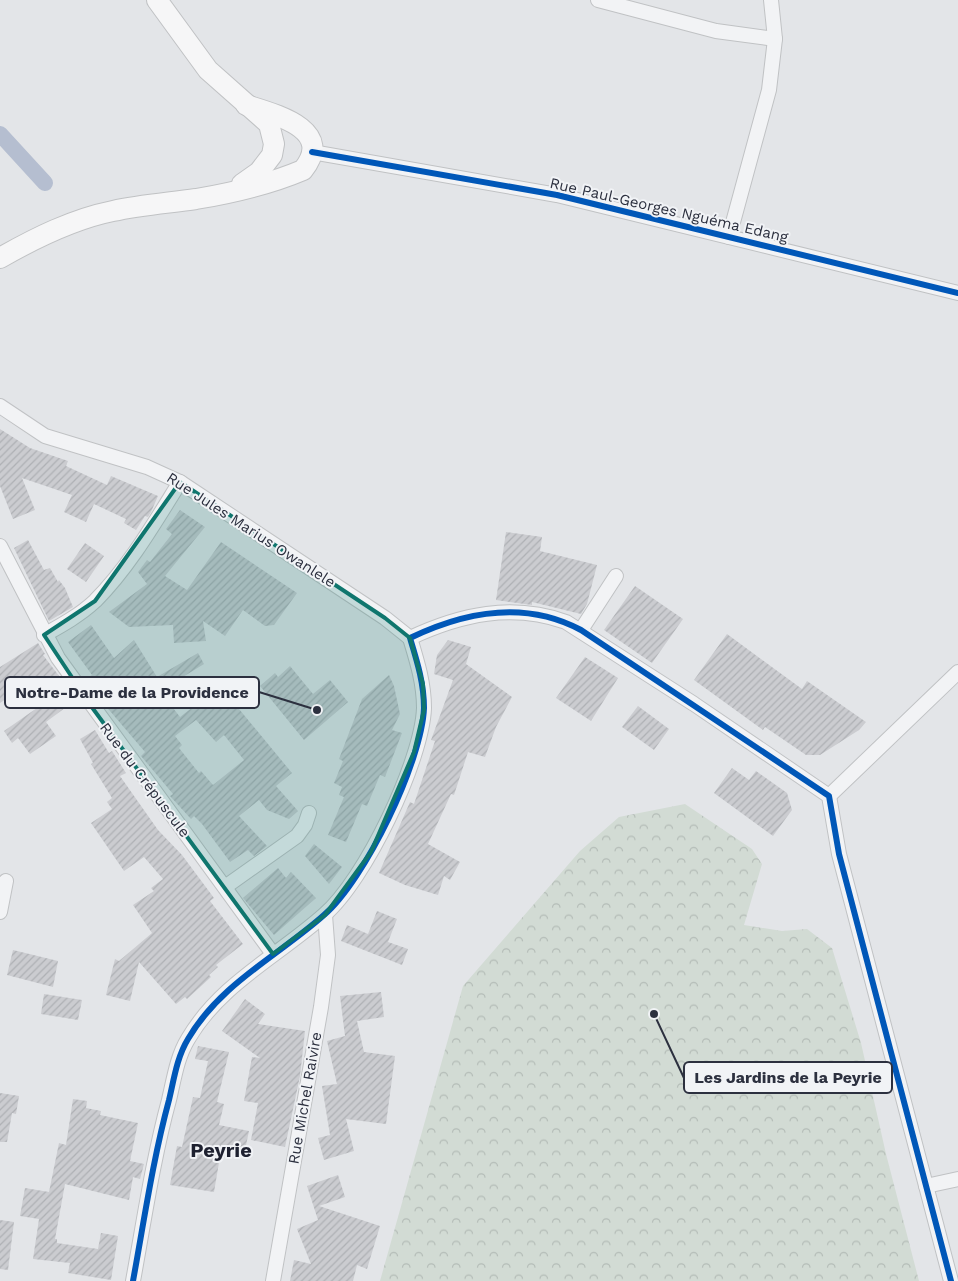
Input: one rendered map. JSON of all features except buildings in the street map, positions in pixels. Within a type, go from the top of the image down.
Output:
[{"type":"main road","points":[[157,0],[196,56],[246,105],[269,124],[274,144],[272,155],[265,166],[249,180],[226,192]]},
{"type":"main road","points":[[0,258],[59,228],[86,218],[111,211],[198,199],[303,170],[309,163],[313,142],[299,126],[278,115],[246,105]]},
{"type":"street","points":[[598,0],[716,31],[775,39]]},
{"type":"street","points":[[729,237],[768,90],[775,39],[771,0]]},
{"type":"street","name":"Rue Paul-Georges Nguéma Edang","points":[[312,152],[557,195],[958,293]]},
{"type":"street","name":"Rue Jules Marius Owanlele","points":[[0,406],[45,436],[147,467],[180,482],[385,618],[410,638]]},
{"type":"street","points":[[44,635],[70,621],[95,601],[127,561],[180,482]]},
{"type":"street","name":"Rue du Crépuscule","points":[[0,546],[44,635],[91,706],[273,954]]},
{"type":"street","points":[[581,630],[616,576]]},
{"type":"street","points":[[133,1281],[164,1119],[177,1064],[187,1040],[203,1016],[220,997],[244,976],[325,915],[359,874],[371,852],[414,752],[424,710],[424,684],[410,638],[448,621],[471,615],[502,611],[548,616],[581,630],[829,796],[839,854],[951,1281]]},
{"type":"street","points":[[829,796],[958,672]]},
{"type":"street","points":[[226,888],[297,836],[305,825],[309,813]]},
{"type":"street","points":[[0,912],[6,881]]},
{"type":"street","name":"Rue Michel Raivire","points":[[274,1281],[321,1007],[328,955],[325,915]]},
{"type":"street","points":[[926,1186],[958,1179]]},
{"type":"highlighted area","points":[[180,482],[385,618],[410,638],[423,684],[424,710],[414,752],[371,852],[325,915],[273,954],[91,706],[44,635],[95,601]]},
{"type":"green space","points":[[685,804],[752,849],[762,864],[744,925],[782,931],[807,929],[832,948],[861,1043],[886,1154],[919,1281],[380,1281],[463,986],[580,851],[619,817]]},
{"type":"waterway","points":[[0,134],[45,183]]},
{"type":"cycle path","points":[[312,152],[557,195],[958,293]]},
{"type":"cycle path","points":[[133,1281],[158,1145],[176,1068],[188,1039],[216,1002],[233,986],[306,930],[340,898],[357,875],[373,848],[402,788],[421,731],[424,708],[418,664],[410,638],[452,621],[474,616],[517,612],[539,615],[581,630],[829,796],[839,854],[951,1281]]},
{"type":"place","name":"Notre-Dame de la Providence","points":[[317,710]]},
{"type":"place","name":"Les Jardins de la Peyrie","points":[[654,1014]]},
{"type":"district","name":"Peyrie","points":[[221,1150]]}]
